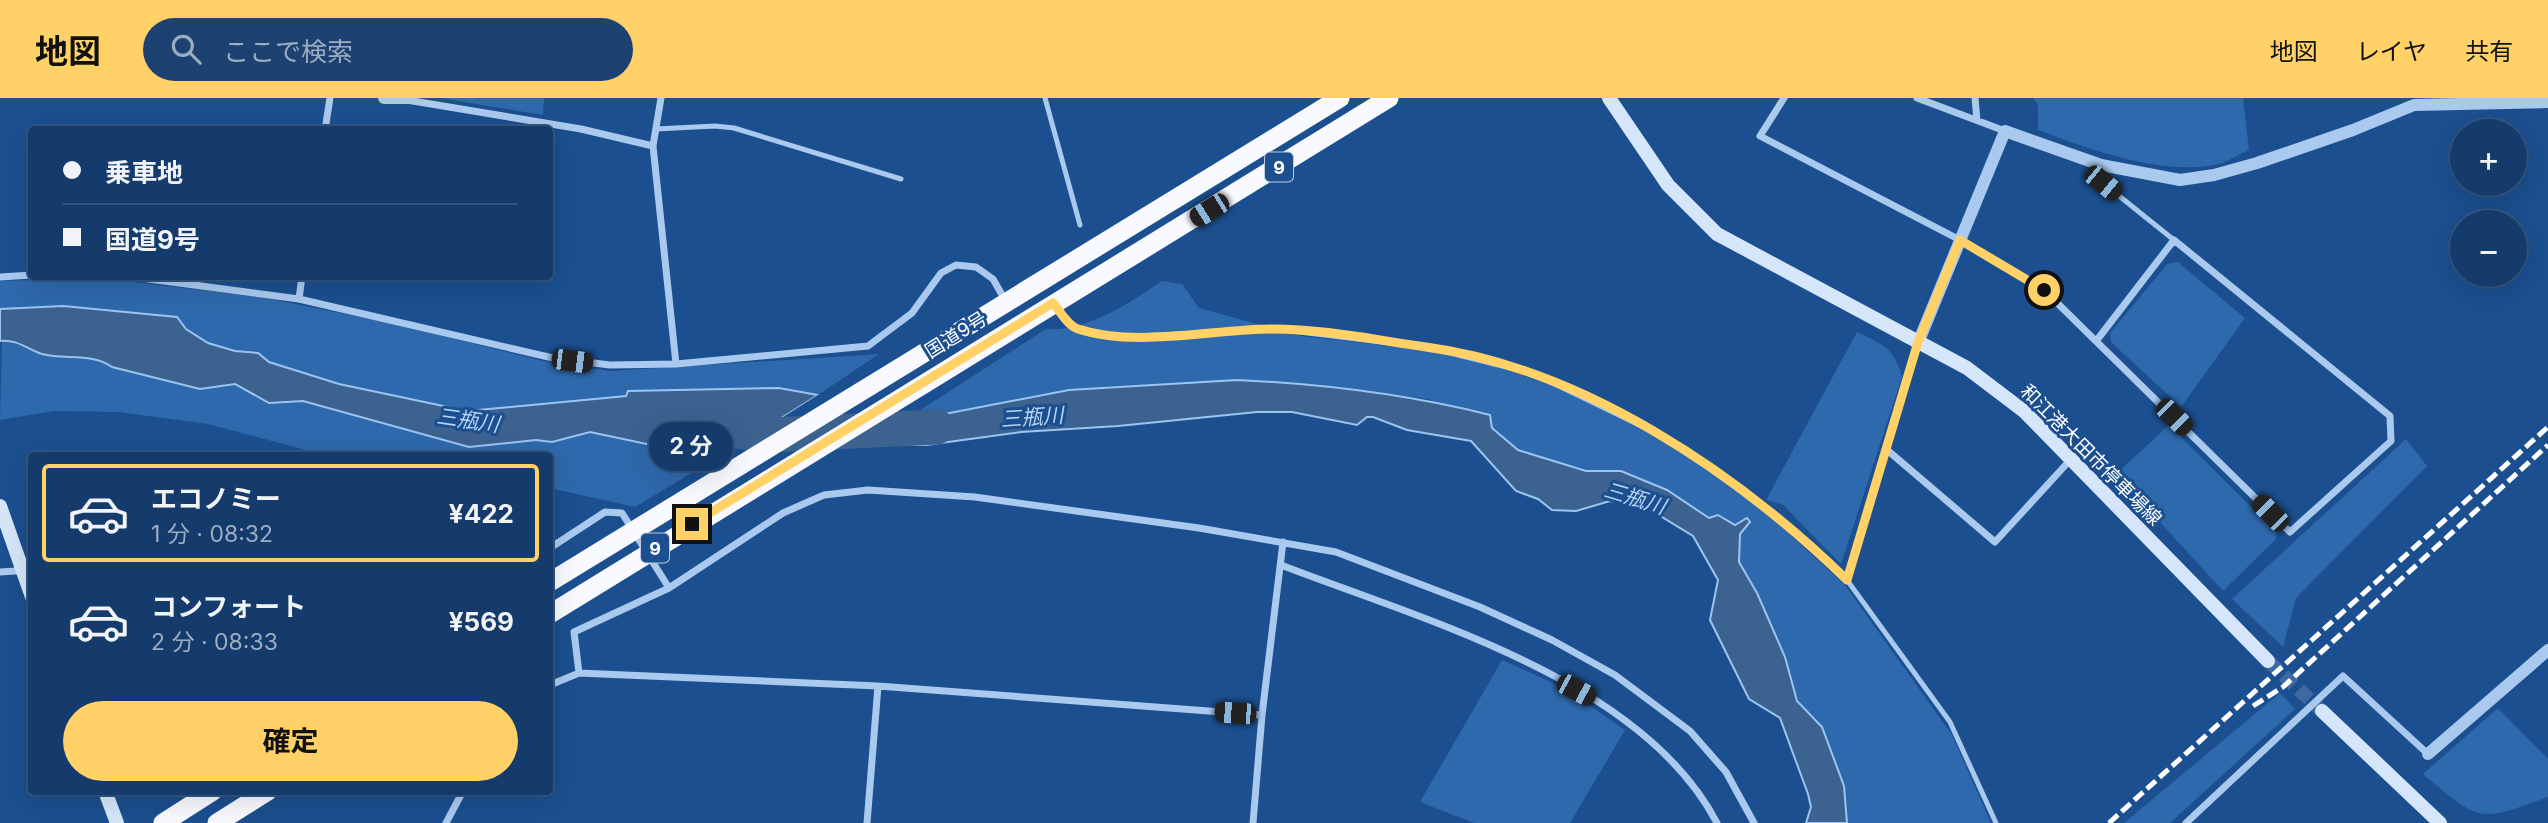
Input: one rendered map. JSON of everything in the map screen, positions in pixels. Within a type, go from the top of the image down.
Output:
[{"type":"highway","name":"国道9号","points":[[553,580],[1006,300],[1340,98]]},
{"type":"highway","name":"国道9号","points":[[553,612],[1003,332],[1169,235],[1389,98]]},
{"type":"highway","points":[[163,823],[207,795]]},
{"type":"highway","points":[[218,823],[262,795]]},
{"type":"main road","name":"和江港大田市停車場線","points":[[1609,98],[1668,185],[1717,234],[1967,368],[2025,412],[2269,661]]},
{"type":"main road","points":[[0,506],[27,570]]},
{"type":"main road","points":[[2322,711],[2440,823]]},
{"type":"main road","points":[[106,795],[117,823]]},
{"type":"street","points":[[326,126],[330,98]]},
{"type":"street","points":[[384,98],[408,99],[581,129],[653,146]]},
{"type":"street","points":[[661,98],[653,146],[676,364]]},
{"type":"street","points":[[1784,98],[1760,136],[1960,240],[2044,290],[2290,532],[2391,441],[2390,416],[2174,240],[2096,340]]},
{"type":"street","points":[[1917,98],[2101,165],[2180,180],[2257,163],[2341,135],[2414,105],[2548,102]]},
{"type":"street","points":[[1975,98],[1977,120]]},
{"type":"street","points":[[1847,580],[1918,342],[2005,131]]},
{"type":"street","points":[[156,280],[299,299],[553,358],[611,365],[676,364],[868,346],[912,313],[941,273],[956,265],[976,267],[993,279],[1006,300]]},
{"type":"street","points":[[0,277],[28,275]]},
{"type":"street","points":[[299,299],[301,280]]},
{"type":"street","points":[[1886,449],[1996,542],[2072,458]]},
{"type":"street","points":[[579,673],[573,632],[669,589],[783,513],[824,495],[868,489],[975,497],[1336,552],[1480,607],[1552,640],[1615,674],[1690,732],[1726,772],[1754,823]]},
{"type":"street","points":[[553,546],[605,512],[622,513],[669,589]]},
{"type":"street","points":[[1253,823],[1262,715],[1283,542]]},
{"type":"street","points":[[1281,565],[1509,654],[1599,701],[1668,754],[1717,823]]},
{"type":"street","points":[[0,572],[27,570]]},
{"type":"street","points":[[2191,821],[2343,676],[2428,754],[2548,650]]},
{"type":"street","points":[[553,684],[579,673],[878,687],[1262,715]]},
{"type":"street","points":[[867,823],[878,687]]},
{"type":"street","points":[[446,823],[461,795]]},
{"type":"lane","points":[[1045,98],[1080,225]]},
{"type":"lane","points":[[656,130],[715,126],[734,128],[901,179]]},
{"type":"lane","points":[[2101,165],[2103,183],[2174,240]]},
{"type":"lane","points":[[1053,303],[1074,328],[1099,335],[1138,336],[1275,329],[1430,348],[1534,374],[1658,434],[1732,481],[1798,533],[1847,580],[1950,722],[1996,823]]},
{"type":"shaded area","points":[[440,98],[544,98],[543,115]]},
{"type":"shaded area","points":[[2033,98],[2243,98],[2249,150],[2219,164],[2197,167],[2174,167],[2127,159],[2038,130],[2038,105]]},
{"type":"shaded area","points":[[2178,262],[2245,318],[2181,407],[2111,342],[2110,333],[2167,264]]},
{"type":"shaded area","points":[[0,281],[133,282],[261,297],[390,323],[543,361],[610,371],[879,354],[818,395],[779,388],[628,391],[626,396],[467,411],[339,384],[269,362],[258,353],[235,351],[208,343],[186,329],[176,317],[63,306],[0,309]]},
{"type":"shaded area","points":[[1162,281],[1182,284],[1199,308],[1301,336],[1434,351],[1495,366],[1561,389],[1612,411],[1698,462],[1765,512],[1845,585],[1952,735],[1991,823],[1847,823],[1844,786],[1822,727],[1797,701],[1785,657],[1757,593],[1739,562],[1740,534],[1750,522],[1747,518],[1735,525],[1718,515],[1709,518],[1667,490],[1621,471],[1586,471],[1518,450],[1492,428],[1428,399],[1296,383],[1237,380],[1069,390],[924,418],[908,418],[1046,329],[1061,329],[1092,321],[1122,307]]},
{"type":"shaded area","points":[[1857,332],[1874,340],[1891,353],[1902,377],[1841,564],[1783,505],[1766,500]]},
{"type":"shaded area","points":[[2,340],[43,354],[88,358],[112,367],[200,389],[235,384],[269,403],[303,401],[469,447],[536,440],[552,442],[590,432],[661,447],[735,447],[635,507],[553,489],[553,452],[314,452],[208,424],[119,412],[54,411],[0,420]]},
{"type":"shaded area","points":[[2169,425],[2276,532],[2276,539],[2223,591],[2116,474]]},
{"type":"shaded area","points":[[2406,439],[2427,466],[2296,598],[2283,647],[2232,599]]},
{"type":"shaded area","points":[[1502,660],[1564,688],[1625,730],[1570,823],[1474,823],[1420,802]]},
{"type":"shaded area","points":[[2280,693],[2295,709],[2170,823],[2124,823]]},
{"type":"shaded area","points":[[2498,708],[2548,759],[2548,797],[2507,811],[2481,813],[2457,802],[2423,774]]},
{"type":"water","points":[[63,306],[177,317],[186,329],[208,343],[235,351],[258,353],[269,362],[339,384],[467,411],[626,396],[628,391],[779,388],[818,395],[735,447],[661,447],[590,432],[552,442],[536,440],[469,447],[303,401],[269,403],[235,384],[200,389],[112,367],[88,358],[51,356],[17,343],[0,341],[0,309]]},
{"type":"water","points":[[1237,380],[1365,391],[1490,415],[1492,428],[1518,450],[1586,471],[1621,471],[1667,490],[1709,518],[1718,515],[1735,525],[1747,518],[1750,522],[1740,534],[1739,562],[1757,593],[1785,657],[1797,701],[1822,727],[1844,786],[1847,823],[1806,823],[1811,807],[1808,794],[1780,718],[1749,699],[1710,620],[1718,580],[1693,536],[1644,506],[1610,501],[1576,511],[1552,510],[1538,499],[1516,491],[1471,441],[1407,430],[1373,417],[1367,417],[1357,425],[1292,412],[1257,412],[1118,426],[1021,432],[926,445],[866,444],[908,418],[924,418],[1069,390]]},
{"type":"pier","points":[[821,393],[820,398],[737,450],[729,451]]},
{"type":"waterway","name":"三瓶川","points":[[710,428],[772,435],[937,427]]},
{"type":"tunnel","points":[[2268,661],[2322,711]]},
{"type":"railway","points":[[2109,823],[2548,427]]},
{"type":"railway","points":[[2253,706],[2283,687],[2548,445]]},
{"type":"route","points":[[692,524],[1053,303],[1074,328],[1099,335],[1138,336],[1275,329],[1430,348],[1534,374],[1605,405],[1658,434],[1732,481],[1798,533],[1847,580],[1918,342],[1960,240],[2044,290]]}]
